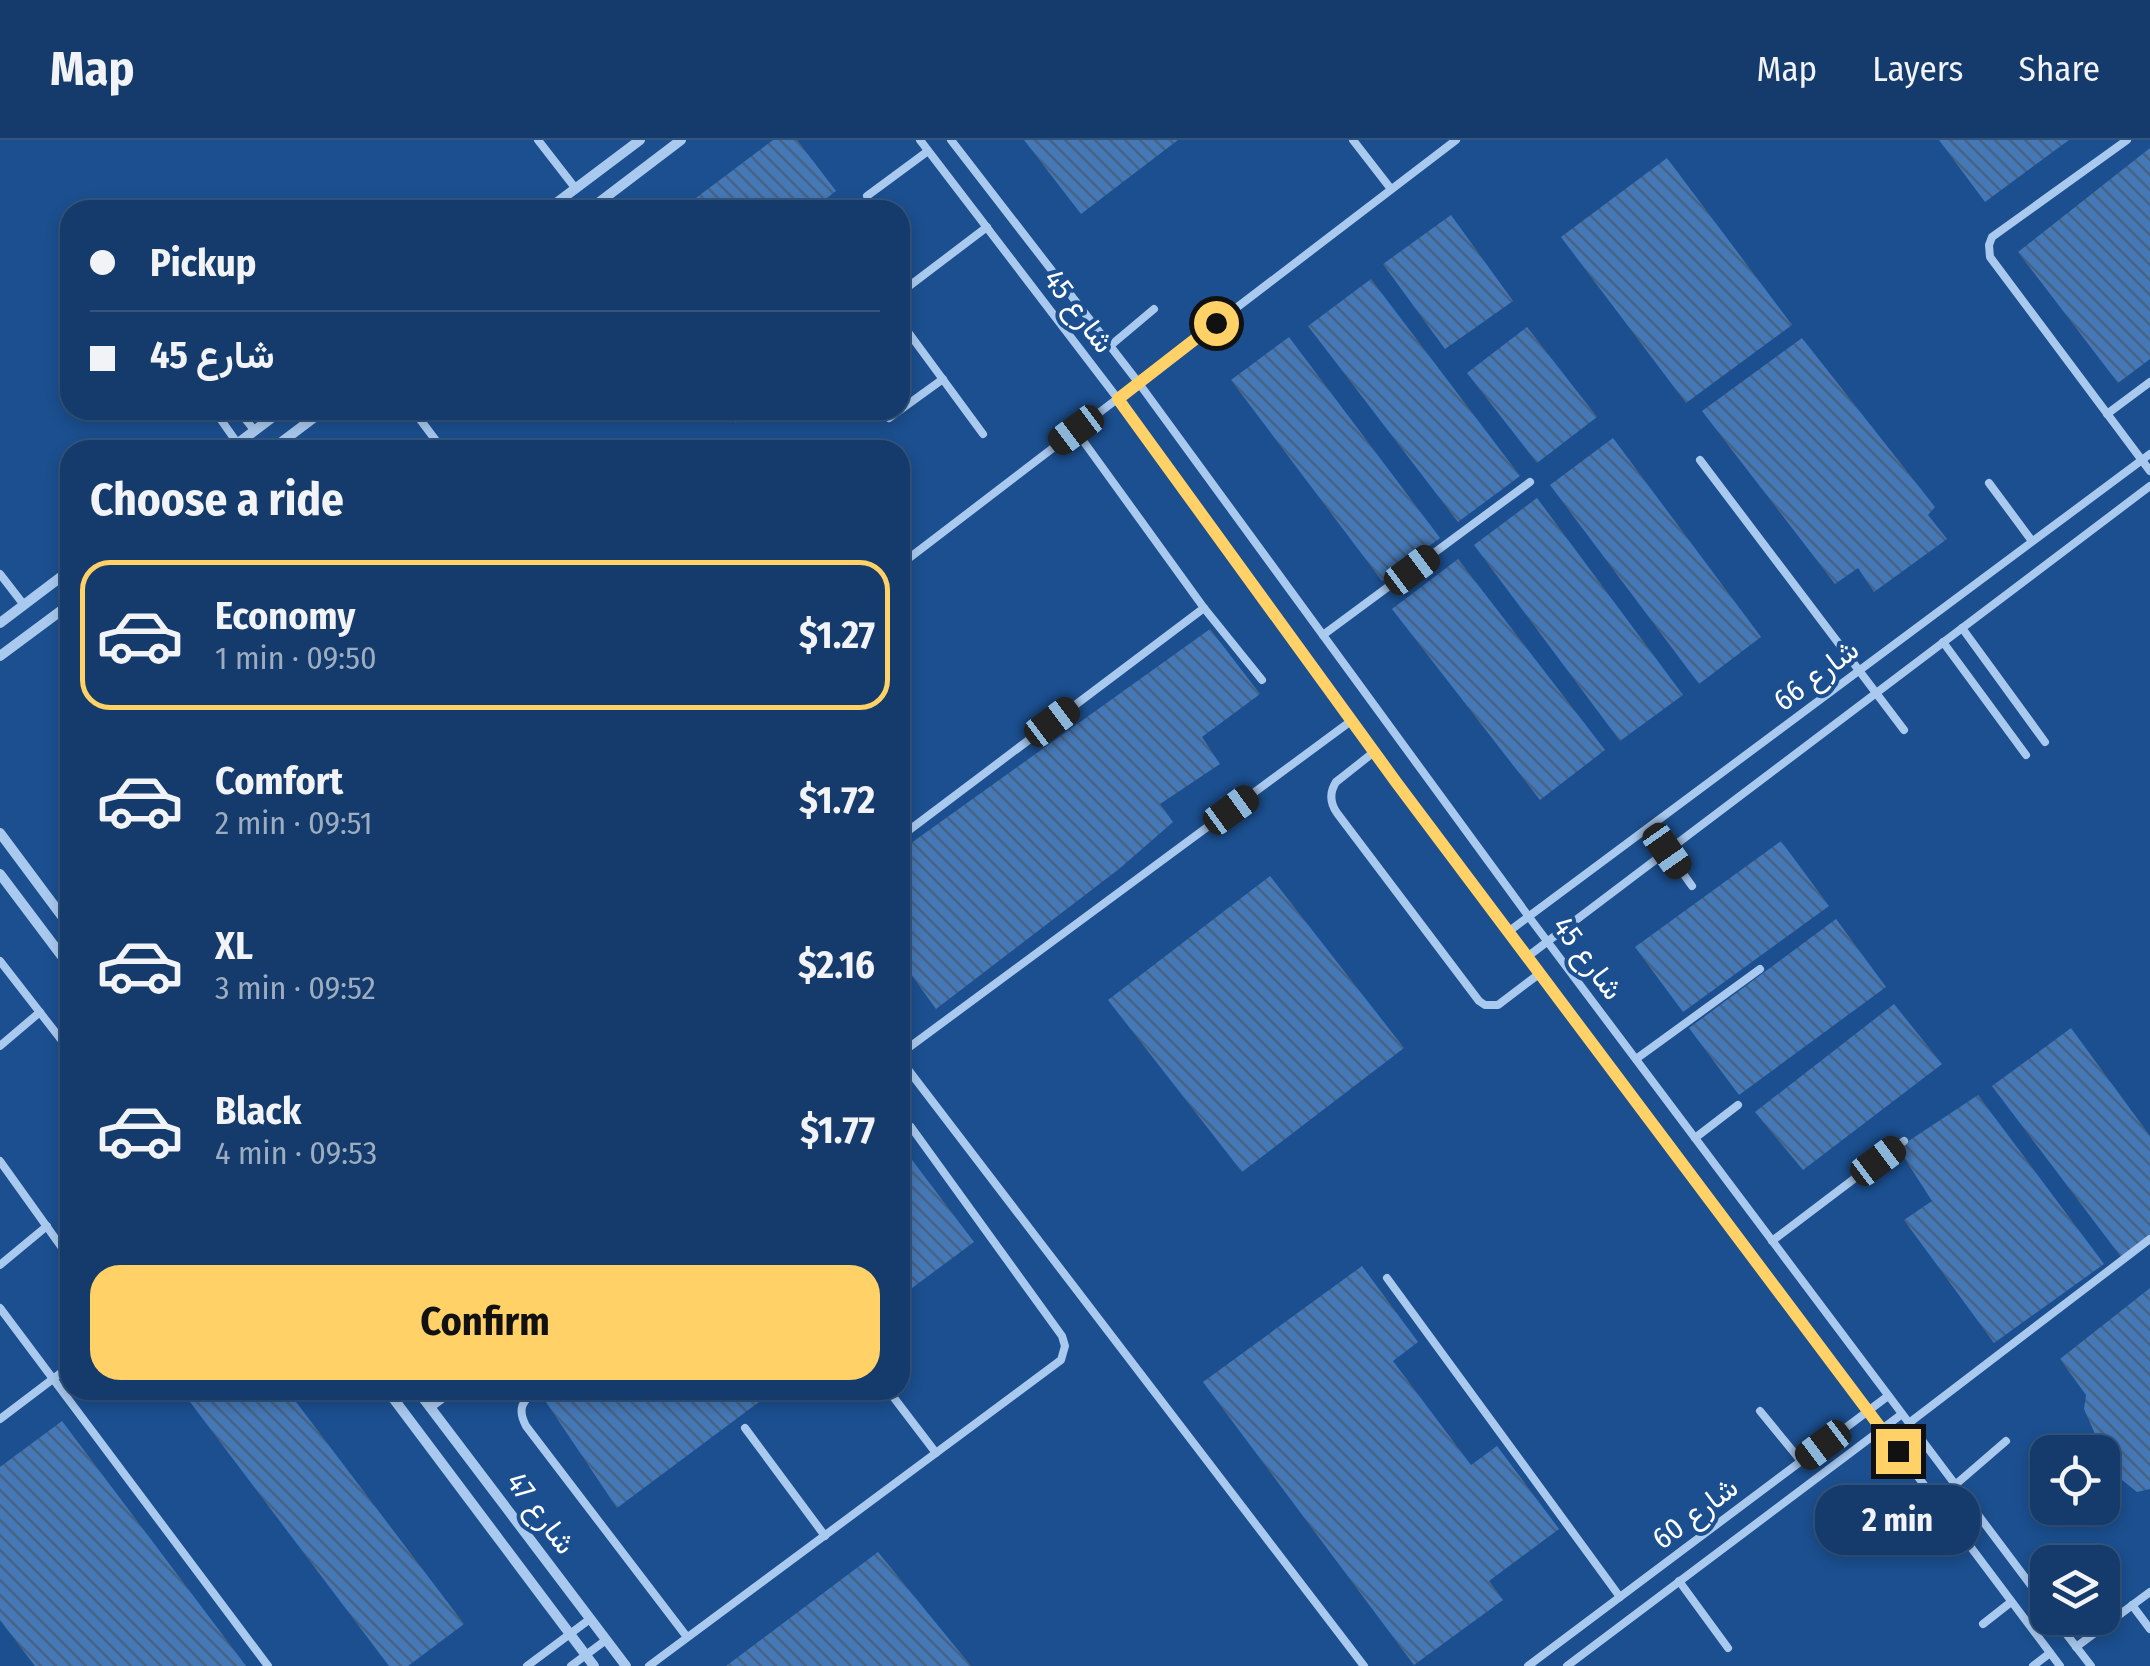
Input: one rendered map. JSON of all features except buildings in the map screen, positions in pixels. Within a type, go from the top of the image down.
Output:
[{"type":"street","points":[[560,200],[640,140]]},
{"type":"street","points":[[602,200],[681,140]]},
{"type":"street","points":[[243,440],[269,420]]},
{"type":"street","points":[[284,440],[311,420]]},
{"type":"street","points":[[0,623],[60,578]]},
{"type":"street","points":[[0,656],[60,611]]},
{"type":"street","points":[[0,834],[60,913]]},
{"type":"street","points":[[0,874],[60,955]]},
{"type":"street","name":"شارع 47","points":[[394,1400],[594,1666]]},
{"type":"street","name":"شارع 47","points":[[424,1400],[626,1666]]},
{"type":"lane","points":[[538,140],[576,188]]},
{"type":"lane","name":"شارع 45","points":[[920,140],[1118,399],[1374,752],[2060,1666]]},
{"type":"lane","name":"شارع 45","points":[[952,140],[1138,382],[1547,942],[2030,1584]]},
{"type":"lane","points":[[1353,140],[1392,190]]},
{"type":"lane","points":[[910,557],[1456,140]]},
{"type":"lane","points":[[2127,140],[1992,237],[1988,251],[2107,414],[2146,457],[2150,472]]},
{"type":"lane","points":[[868,196],[928,151]]},
{"type":"lane","points":[[910,286],[988,227]]},
{"type":"lane","points":[[1110,346],[1154,309]]},
{"type":"lane","points":[[910,334],[983,434]]},
{"type":"lane","points":[[910,403],[943,379]]},
{"type":"lane","points":[[2107,414],[2150,382]]},
{"type":"lane","points":[[246,420],[255,431]]},
{"type":"lane","points":[[1076,430],[1204,608],[1262,680]]},
{"type":"lane","name":"شارع 66","points":[[1508,932],[2146,457]]},
{"type":"lane","points":[[1700,460],[1904,730]]},
{"type":"lane","points":[[1323,636],[1530,482]]},
{"type":"lane","points":[[1989,484],[2032,542]]},
{"type":"lane","name":"شارع 66","points":[[1527,957],[2150,486]]},
{"type":"lane","points":[[0,574],[24,605]]},
{"type":"lane","points":[[910,829],[1204,608]]},
{"type":"lane","points":[[1962,628],[2045,742]]},
{"type":"lane","points":[[1944,642],[2026,756]]},
{"type":"lane","points":[[910,1050],[1351,721]]},
{"type":"lane","points":[[1374,752],[1332,788],[1331,801],[1337,813],[1479,1001],[1498,1005],[1540,974]]},
{"type":"lane","points":[[1667,851],[1692,886]]},
{"type":"lane","points":[[0,961],[60,1038]]},
{"type":"lane","points":[[1636,1059],[1760,968]]},
{"type":"lane","points":[[0,1046],[40,1012]]},
{"type":"lane","points":[[910,1070],[1364,1666]]},
{"type":"lane","points":[[1695,1138],[1738,1105]]},
{"type":"lane","points":[[649,1666],[1061,1360],[1065,1346],[1062,1336],[910,1126]]},
{"type":"lane","points":[[1772,1241],[1904,1142]]},
{"type":"lane","points":[[0,1161],[60,1245]]},
{"type":"lane","points":[[0,1265],[46,1226]]},
{"type":"lane","points":[[1908,1423],[2150,1239]]},
{"type":"lane","points":[[1387,1278],[1620,1597]]},
{"type":"lane","points":[[0,1308],[60,1387]]},
{"type":"lane","points":[[0,1419],[60,1373]]},
{"type":"lane","name":"شارع 60","points":[[1528,1666],[1888,1396]]},
{"type":"lane","points":[[69,1400],[268,1666]]},
{"type":"lane","points":[[430,1408],[441,1400]]},
{"type":"lane","points":[[524,1400],[520,1408],[526,1426],[687,1637]]},
{"type":"lane","points":[[896,1400],[936,1454]]},
{"type":"lane","points":[[1760,1411],[1801,1462]]},
{"type":"lane","name":"شارع 60","points":[[1567,1666],[1902,1414]]},
{"type":"lane","points":[[746,1428],[824,1536]]},
{"type":"lane","points":[[1955,1485],[2006,1441]]},
{"type":"lane","points":[[1899,1521],[1932,1496]]},
{"type":"lane","points":[[1679,1582],[1728,1648]]},
{"type":"lane","points":[[2076,1647],[2150,1592]]},
{"type":"lane","points":[[1983,1624],[2012,1602]]},
{"type":"lane","points":[[2132,1606],[2150,1629]]},
{"type":"lane","points":[[528,1666],[590,1619]]},
{"type":"lane","points":[[2067,1635],[2091,1666]]},
{"type":"lane","points":[[571,1666],[606,1640]]},
{"type":"lane","points":[[2032,1666],[2050,1653]]},
{"type":"lane","points":[[1583,1654],[1592,1666]]},
{"type":"route","points":[[1216,323],[1118,399],[1396,782],[1898,1451]]}]
